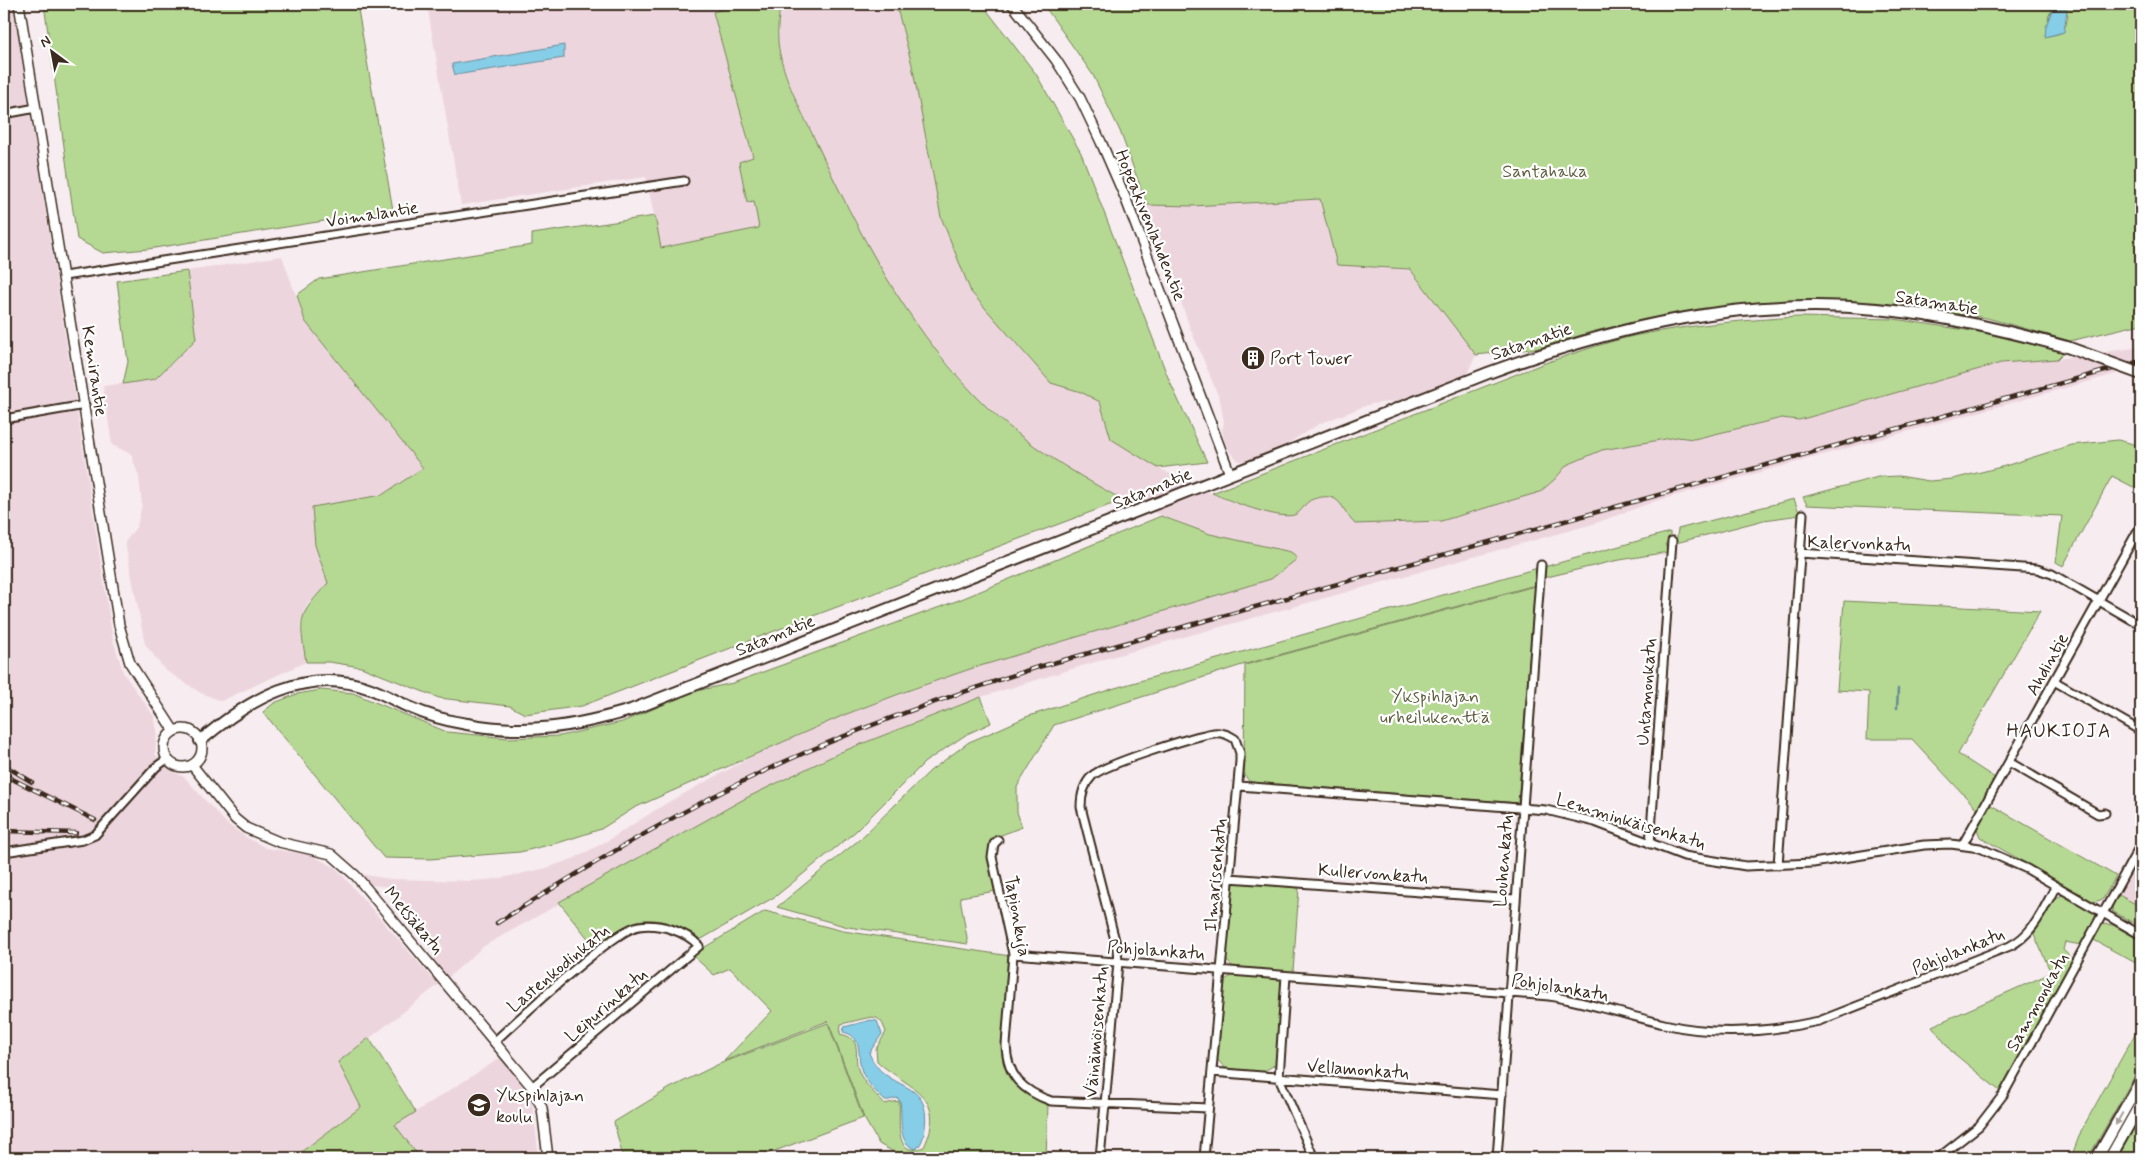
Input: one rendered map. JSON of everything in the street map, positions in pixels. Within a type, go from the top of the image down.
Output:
[{"type":"main road","name":"Satamatie","points":[[200,740],[234,714],[269,693],[286,686],[316,681],[342,681],[358,684],[425,713],[483,726],[549,729],[598,720],[630,710],[1541,354],[1587,339],[1666,320],[1763,308],[1826,306],[1876,309],[2000,328],[2066,347],[2141,374]]},
{"type":"main road","points":[[2097,1158],[2141,1080]]},
{"type":"main road","points":[[2110,1158],[2141,1103]]},
{"type":"street","name":"Kemirantie","points":[[19,4],[85,405],[90,450],[124,646],[141,682],[174,731]]},
{"type":"street","name":"Hopeakivenlahdentie","points":[[1012,4],[1056,60],[1080,98],[1101,142],[1125,197],[1230,474]]},
{"type":"street","points":[[4,114],[36,108]]},
{"type":"street","name":"Voimalantie","points":[[64,276],[684,181]]},
{"type":"street","points":[[4,419],[85,405]]},
{"type":"street","points":[[1800,553],[1803,514]]},
{"type":"street","name":"Ahdintie","points":[[1963,844],[2141,524]]},
{"type":"street","name":"Untamonkatu","points":[[1650,844],[1672,541]]},
{"type":"street","name":"Kalervonkatu","points":[[1778,865],[1800,553],[2037,569],[2052,574],[2141,625]]},
{"type":"street","name":"Louhenkatu","points":[[1497,1158],[1511,993],[1515,899],[1541,565]]},
{"type":"street","points":[[2054,681],[2141,731]]},
{"type":"street","points":[[185,729],[200,740],[200,755],[192,765],[180,767],[167,759],[164,748],[165,741],[174,731],[185,729]]},
{"type":"street","name":"Väinämöisenkatu","points":[[1100,1158],[1118,963],[1112,930],[1081,808],[1085,786],[1091,777],[1112,764],[1202,736],[1224,733],[1235,740],[1238,745]]},
{"type":"street","name":"Ilmarisenkatu","points":[[1204,1158],[1238,786],[1238,745]]},
{"type":"street","points":[[4,852],[83,840],[95,835],[156,768],[167,759]]},
{"type":"street","points":[[2009,762],[2098,814],[2105,813]]},
{"type":"street","name":"Metsäkatu","points":[[192,765],[235,819],[246,828],[279,842],[323,851],[344,864],[532,1087],[542,1108],[548,1158]]},
{"type":"street","name":"Lemminkäisenkatu","points":[[1238,786],[1522,807],[1568,814],[1595,822],[1684,856],[1746,866],[1840,860],[1924,845],[1963,844],[1996,854],[2141,935]]},
{"type":"street","name":"Tapionkuja","points":[[998,840],[994,844],[992,857],[1013,954],[1006,1060],[1013,1076],[1040,1097],[1052,1101],[1104,1104]]},
{"type":"street","name":"Sammonkatu","points":[[1938,1158],[1962,1141],[1993,1110],[2141,844]]},
{"type":"street","name":"Kullervonkatu","points":[[1229,878],[1515,899]]},
{"type":"street","name":"Pohjolankatu","points":[[1013,954],[1511,993],[1575,1000],[1665,1024],[1705,1030],[1732,1031],[1798,1025],[1844,1012],[2019,942],[2032,929],[2056,886]]},
{"type":"street","name":"Lastenkodinkatu","points":[[494,1042],[598,951],[638,926],[656,926],[678,931],[694,940],[699,946]]},
{"type":"street","name":"Leipurinkatu","points":[[532,1087],[699,946]]},
{"type":"street","points":[[1286,976],[1279,1078],[1314,1158]]},
{"type":"street","name":"Vellamonkatu","points":[[1212,1072],[1502,1095]]},
{"type":"street","points":[[1104,1104],[1208,1108]]},
{"type":"shaded area","points":[[4,4],[13,4],[113,640],[124,674],[154,716],[157,730],[155,754],[170,770],[184,777],[227,824],[246,837],[266,848],[311,855],[336,868],[438,985],[339,1062],[361,1107],[293,1158],[4,1158]]},
{"type":"shaded area","points":[[427,4],[743,4],[713,12],[753,158],[739,162],[748,202],[754,201],[759,228],[661,248],[646,177],[461,205]]},
{"type":"shaded area","points":[[780,4],[896,4],[912,65],[1051,383],[1081,392],[1100,402],[1111,439],[1158,468],[1228,501],[1272,513],[1293,515],[1301,511],[1308,501],[1327,496],[1339,500],[1345,508],[1347,516],[1380,522],[1441,521],[1540,492],[1567,465],[1602,450],[1677,437],[1694,439],[1782,418],[1799,420],[2001,363],[2057,359],[2141,347],[2141,367],[1656,501],[1593,524],[1108,658],[981,697],[841,752],[748,798],[484,946],[444,981],[428,960],[443,948],[389,887],[363,884],[353,873],[390,879],[471,881],[497,879],[547,868],[575,858],[607,841],[665,804],[757,754],[844,715],[970,669],[1271,579],[1291,552],[1210,534],[1123,500],[1065,468],[1024,440],[973,394],[913,321],[880,269],[830,172],[796,100],[783,65],[778,40]]},
{"type":"shaded area","points":[[1320,199],[1337,265],[1410,269],[1476,355],[1466,376],[1399,401],[1370,404],[1319,424],[1282,447],[1250,461],[1239,461],[1230,452],[1225,442],[1222,431],[1224,423],[1220,400],[1189,325],[1147,205],[1192,206]]},
{"type":"shaded area","points":[[282,256],[305,321],[423,468],[382,495],[312,508],[315,545],[328,583],[307,605],[300,625],[306,662],[221,701],[201,693],[165,670],[145,644],[125,542],[137,526],[142,505],[139,477],[131,454],[112,445],[103,386],[155,379],[196,339],[187,271]]},
{"type":"shaded area","points":[[2141,854],[2141,907],[2117,894]]},
{"type":"shaded area","name":"Ykspihlajan koulu","points":[[502,1057],[532,1099],[539,1158],[420,1158],[395,1125]]},
{"type":"green space","points":[[44,4],[357,4],[393,210],[148,249],[103,253],[77,239]]},
{"type":"green space","points":[[743,4],[780,4],[778,42],[780,55],[793,94],[867,243],[904,306],[925,336],[973,393],[1007,425],[1063,465],[1123,500],[813,616],[582,706],[525,714],[510,706],[439,698],[361,667],[329,662],[306,662],[302,635],[303,618],[310,603],[328,583],[315,545],[312,507],[382,495],[423,468],[305,321],[297,295],[319,279],[532,245],[532,234],[655,216],[661,248],[759,228],[754,201],[747,202],[739,162],[753,157],[713,12]]},
{"type":"green space","points":[[896,4],[982,4],[1036,74],[1081,153],[1169,380],[1207,462],[1158,468],[1111,439],[1100,402],[1081,392],[1051,383],[971,292],[941,217],[912,65]]},
{"type":"green space","name":"Santahaka","points":[[1043,4],[2141,4],[2141,324],[2070,341],[1987,318],[1885,304],[1797,301],[1717,308],[1646,319],[1591,332],[1540,348],[1476,355],[1410,269],[1337,265],[1320,199],[1192,206],[1147,205],[1120,131],[1093,75]],"holes":[[[2055,9],[2068,14],[2066,25],[2061,33],[2045,37],[2049,14]]]},
{"type":"green space","points":[[187,271],[196,339],[155,379],[123,384],[128,362],[117,281]]},
{"type":"green space","points":[[1798,317],[1894,319],[1985,333],[2064,352],[2057,359],[2001,363],[1799,420],[1782,418],[1694,439],[1677,437],[1602,450],[1567,465],[1540,492],[1441,521],[1355,524],[1342,505],[1334,498],[1329,497],[1311,500],[1294,515],[1277,515],[1212,493],[1545,363],[1596,346],[1636,336],[1686,327]]},
{"type":"green space","points":[[2118,440],[2141,446],[2141,491],[2112,476],[2063,566],[2056,562],[2062,516],[1807,505],[1803,497],[1878,477],[1899,476],[1929,481],[1953,479],[2005,466],[2072,445]]},
{"type":"green space","points":[[1794,499],[1800,515],[1764,520],[1676,543],[1678,529]]},
{"type":"green space","points":[[1161,516],[1210,534],[1291,552],[1297,559],[1271,579],[970,669],[907,691],[844,715],[634,808],[601,829],[561,842],[520,852],[430,859],[384,858],[263,712],[274,703],[297,694],[321,690],[353,693],[447,732],[508,738],[560,736],[622,722],[696,691],[733,683],[959,600]]},
{"type":"green space","points":[[1670,532],[1670,542],[1665,544],[1668,552],[1614,561],[1543,578],[1544,567]]},
{"type":"green space","points":[[1538,568],[1535,585],[1242,665],[1054,725],[1017,787],[1017,812],[1022,827],[996,837],[991,844],[996,891],[960,897],[968,944],[848,927],[777,907],[860,839],[930,771],[969,742],[1026,717],[1115,688]]},
{"type":"green space","name":"Ykspihlajan urheilukenttä","points":[[1535,586],[1518,803],[1250,782],[1244,775],[1245,665]]},
{"type":"green space","points":[[1844,601],[2040,611],[1958,754],[1995,778],[1978,810],[1912,739],[1867,739],[1869,692],[1837,690]]},
{"type":"green space","points":[[981,697],[991,723],[967,734],[925,762],[856,831],[776,896],[700,940],[687,931],[663,921],[646,920],[627,925],[594,946],[559,902],[746,798],[841,752]]},
{"type":"green space","points":[[1991,805],[2116,876],[2103,899],[2094,902],[1980,837],[1977,829]]},
{"type":"green space","points":[[1234,882],[1299,888],[1293,972],[1233,967],[1226,960]]},
{"type":"green space","points":[[2117,894],[2141,907],[2141,927],[2112,911],[2113,902]]},
{"type":"green space","points":[[2063,895],[2092,911],[2096,917],[2081,945],[2065,942],[2063,950],[2073,959],[2001,1092],[1951,1051],[1932,1026],[2051,973],[2034,934],[2055,898]]},
{"type":"green space","points":[[765,911],[843,931],[1010,956],[1003,1030],[1003,1058],[1011,1080],[1032,1097],[1048,1104],[1046,1158],[905,1158],[879,1144],[864,1118],[828,1021],[724,1061],[772,1011],[730,968],[714,975],[692,955]],"holes":[[[871,1017],[877,1018],[886,1032],[876,1049],[877,1061],[921,1094],[928,1104],[931,1115],[930,1129],[924,1147],[907,1148],[903,1143],[899,1126],[899,1101],[884,1104],[870,1089],[859,1072],[853,1040],[848,1036],[840,1034],[841,1024]]]},
{"type":"green space","points":[[2101,924],[2113,925],[2141,941],[2141,966],[2092,939]]},
{"type":"green space","points":[[1233,975],[1279,979],[1283,984],[1276,1064],[1263,1072],[1225,1068],[1217,1059],[1225,980]]},
{"type":"green space","points":[[828,1023],[863,1118],[756,1158],[623,1158],[614,1122],[670,1088],[719,1064]]},
{"type":"green space","points":[[2141,1023],[2141,1065],[2088,1158],[2071,1158],[2081,1131]]},
{"type":"green space","points":[[369,1038],[416,1112],[395,1125],[420,1158],[293,1158],[361,1107],[338,1062]]},
{"type":"green space","points":[[2141,1113],[2141,1158],[2116,1158]]},
{"type":"water","points":[[2067,9],[2064,32],[2045,37],[2046,26],[2052,10]]},
{"type":"water","points":[[564,45],[564,58],[455,75],[452,64]]},
{"type":"water","points":[[871,1020],[877,1021],[882,1034],[869,1053],[876,1066],[885,1075],[915,1092],[921,1100],[925,1112],[925,1128],[920,1145],[916,1149],[905,1142],[903,1136],[900,1101],[897,1098],[885,1101],[873,1088],[863,1074],[859,1049],[855,1038],[843,1032],[844,1027]]},
{"type":"waterway","points":[[1897,708],[1898,689]]},
{"type":"railway","points":[[497,923],[651,830],[770,768],[839,738],[979,687],[1035,668],[2141,361]]},
{"type":"railway","points":[[4,765],[32,782]]},
{"type":"railway","points":[[4,775],[95,820]]},
{"type":"railway","points":[[4,831],[76,833]]},
{"type":"place","name":"Port Tower","points":[[1253,358]]},
{"type":"place","name":"Ykspihlajan koulu","points":[[479,1105]]},
{"type":"district","name":"HAUKIOJA","points":[[2059,730]]}]
